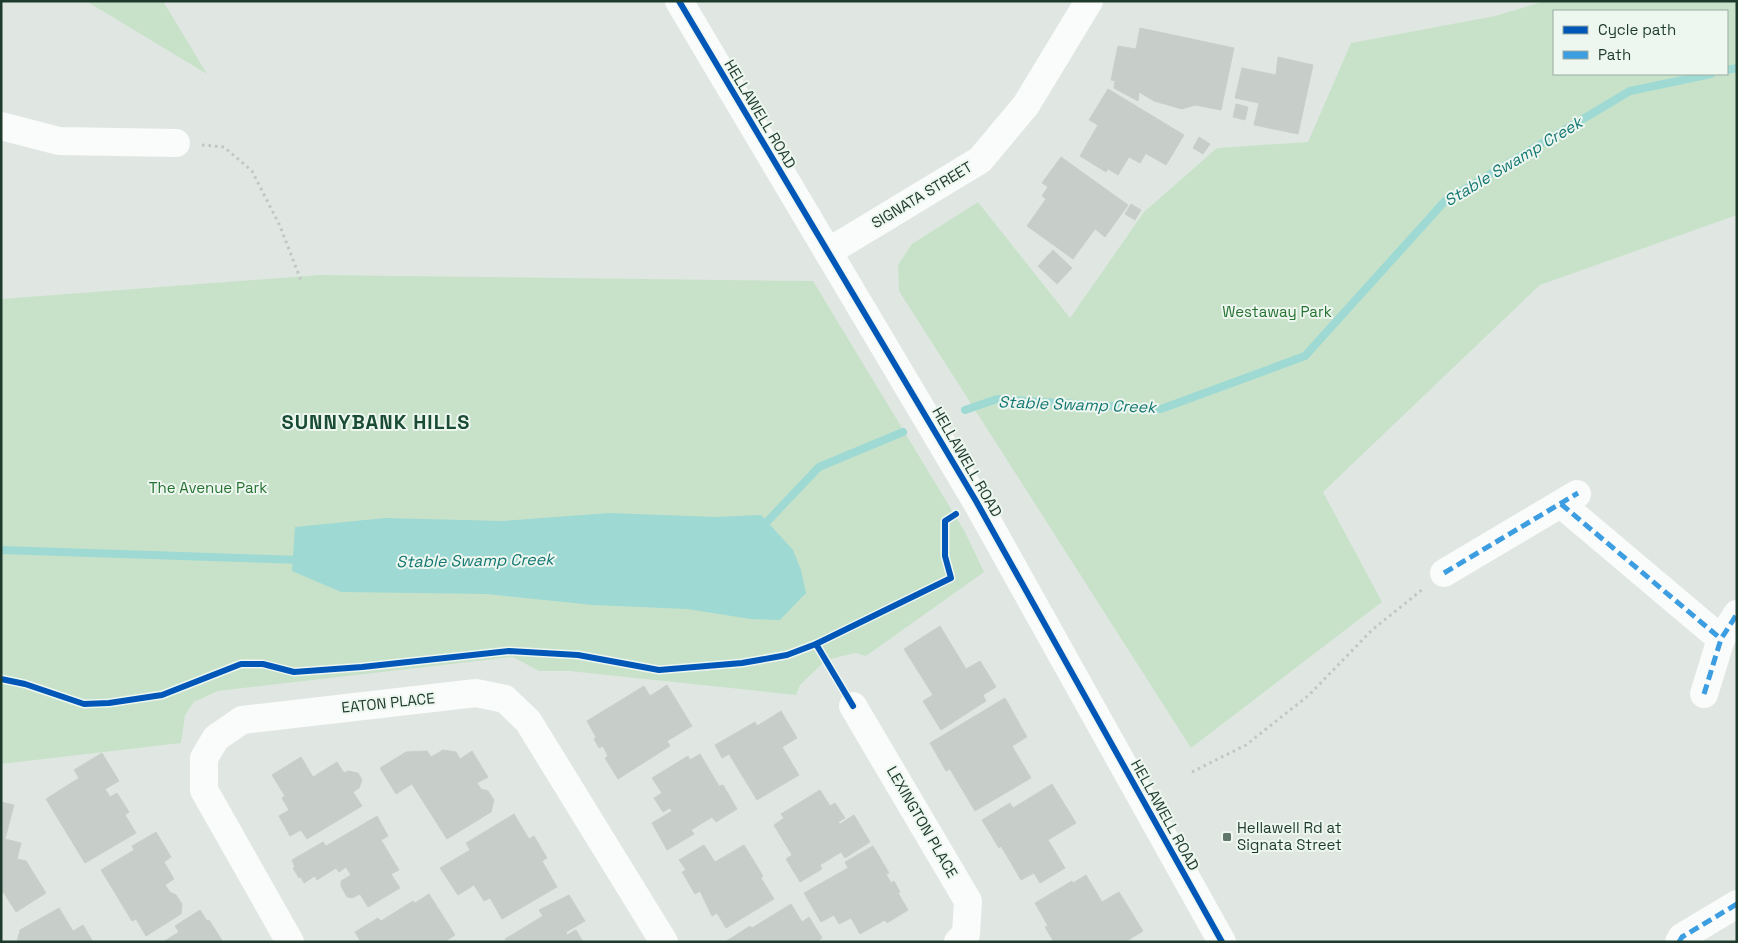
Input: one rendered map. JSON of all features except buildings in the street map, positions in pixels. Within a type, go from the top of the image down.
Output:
[{"type":"street","name":"HELLAWELL ROAD","points":[[679,1],[976,501],[1222,942]]},
{"type":"street","name":"SIGNATA STREET","points":[[828,252],[980,160],[1026,105],[1089,1]]},
{"type":"street","points":[[1,126],[59,141],[176,143]]},
{"type":"street","points":[[1444,573],[1569,498],[1721,639]]},
{"type":"street","points":[[1704,694],[1721,639],[1737,614]]},
{"type":"street","name":"EATON PLACE","points":[[290,942],[204,790],[204,758],[216,738],[242,720],[476,693],[505,699],[528,720],[664,942]]},
{"type":"street","name":"LEXINGTON PLACE","points":[[853,706],[968,901],[967,939]]},
{"type":"street","points":[[1679,942],[1682,937],[1737,904]]},
{"type":"path","points":[[176,143],[224,147],[252,171],[280,226],[302,283]]},
{"type":"path","points":[[1192,772],[1246,744],[1286,714],[1309,695],[1372,630],[1444,573]]},
{"type":"green space","points":[[86,1],[163,1],[207,74]]},
{"type":"green space","name":"Westaway Park","points":[[1545,1],[1737,1],[1737,215],[1540,285],[1323,492],[1382,602],[1191,748],[899,291],[898,265],[912,244],[978,202],[1070,318],[1144,212],[1217,148],[1308,142],[1351,43],[1495,16]]},
{"type":"green space","name":"The Avenue Park","points":[[319,275],[813,281],[965,532],[984,572],[866,656],[855,653],[826,660],[800,685],[796,695],[569,671],[539,671],[513,657],[218,691],[194,702],[185,715],[181,743],[1,764],[1,299]]},
{"type":"water","points":[[609,513],[715,517],[761,515],[793,550],[801,570],[806,593],[780,620],[751,619],[687,609],[593,605],[487,594],[341,592],[292,571],[295,527],[385,518],[502,521]]},
{"type":"waterway","name":"Stable Swamp Creek","points":[[1728,70],[1737,68]]},
{"type":"waterway","name":"Stable Swamp Creek","points":[[965,410],[997,399],[1161,409],[1305,356],[1445,201],[1630,91],[1706,75]]},
{"type":"waterway","name":"Stable Swamp Creek","points":[[761,528],[819,467],[903,432]]},
{"type":"waterway","name":"Stable Swamp Creek","points":[[1,550],[302,560]]},
{"type":"marked path","points":[[1444,573],[1578,493]]},
{"type":"marked path","points":[[1561,504],[1721,639]]},
{"type":"marked path","points":[[1704,694],[1721,639],[1737,614]]},
{"type":"marked path","points":[[1679,942],[1682,937],[1737,904]]},
{"type":"cycle path","points":[[679,1],[976,501],[1222,942]]},
{"type":"cycle path","points":[[1,679],[25,684],[84,704],[109,703],[162,695],[241,664],[263,664],[294,672],[362,667],[509,651],[578,655],[659,670],[742,663],[787,655],[816,644],[951,578],[945,556],[945,521],[956,514]]},
{"type":"cycle path","points":[[816,644],[853,706]]},
{"type":"place","name":"Hellawell Rd at Signata Street","points":[[1227,837]]},
{"type":"district","name":"SUNNYBANK HILLS","points":[[376,422]]}]
